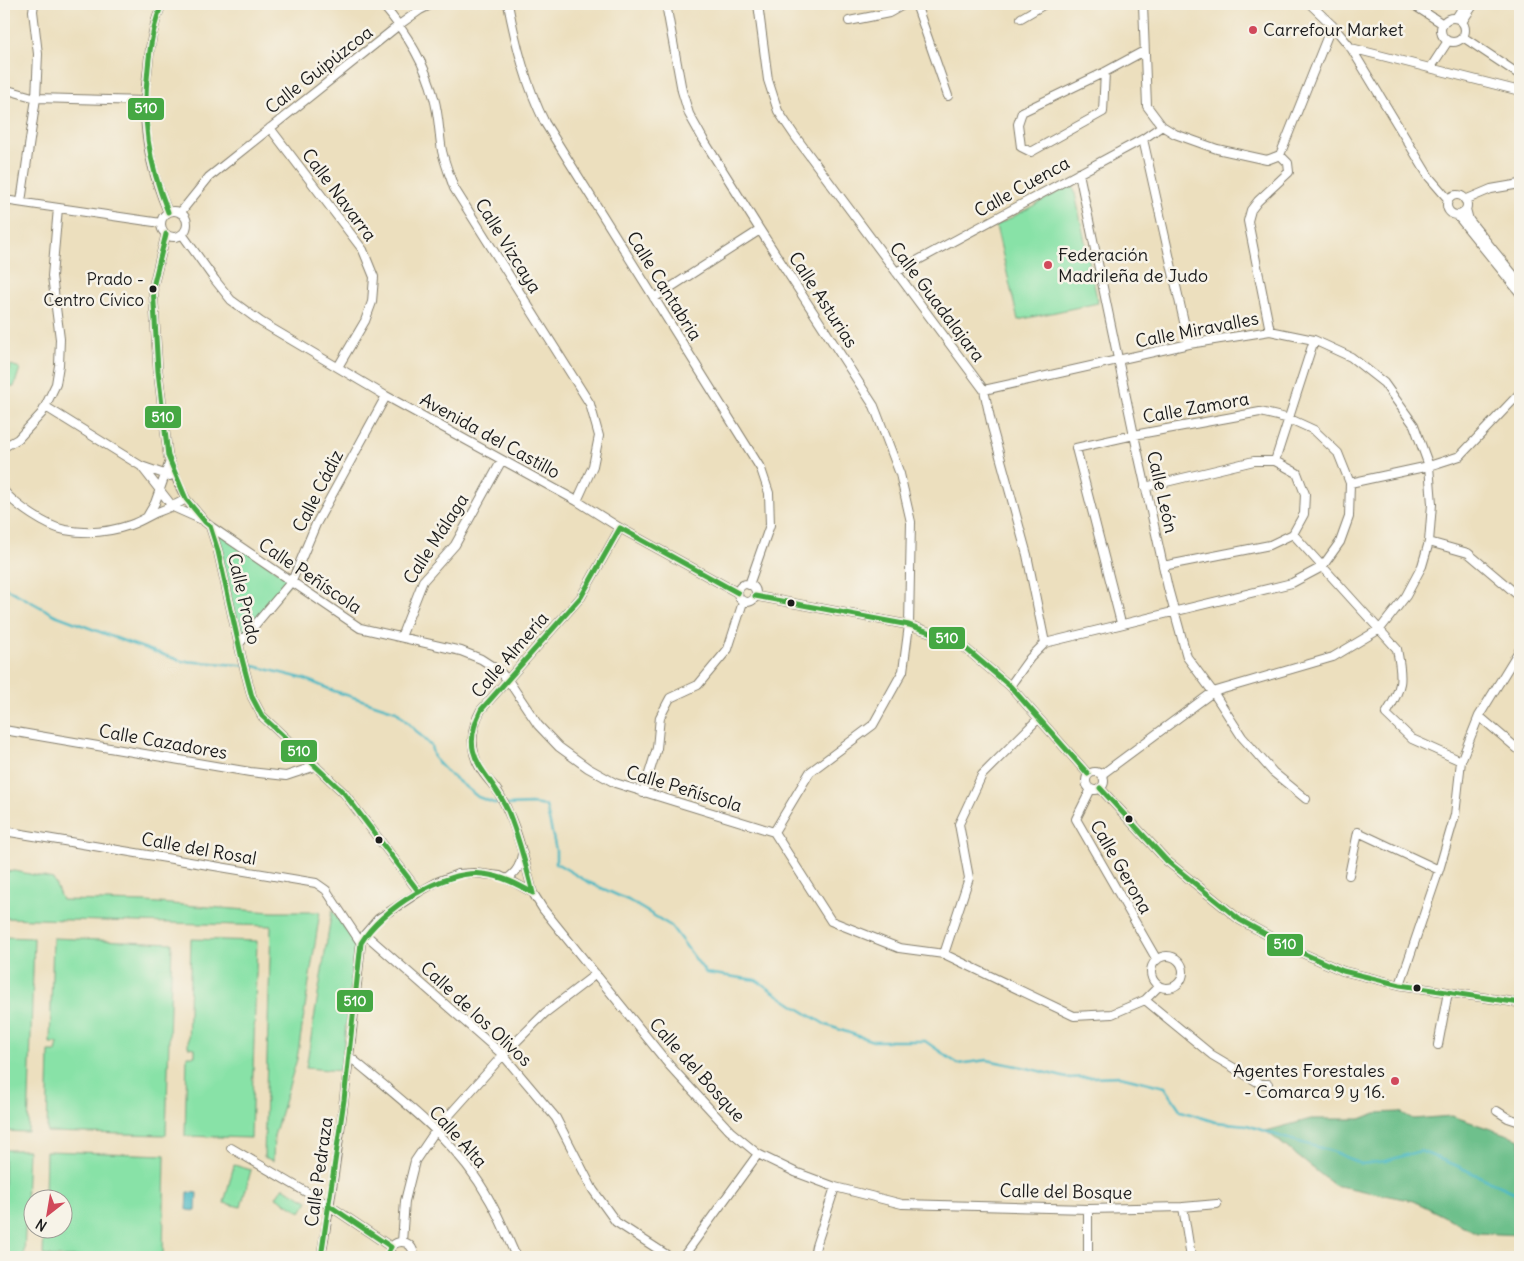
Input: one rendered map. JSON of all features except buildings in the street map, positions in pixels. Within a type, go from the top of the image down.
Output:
[{"type":"street","points":[[21,202],[36,98],[38,54],[33,11],[34,4]]},
{"type":"street","points":[[162,4],[154,26],[144,101],[151,164],[168,212]]},
{"type":"street","name":"Calle Vizcaya","points":[[382,4],[399,25],[422,65],[431,86],[435,100],[442,153],[454,188],[590,404],[599,436],[594,466],[577,501]]},
{"type":"street","name":"Calle Guipúzcoa","points":[[180,212],[209,177],[250,143],[399,25],[432,4]]},
{"type":"street","name":"Calle Cantabria","points":[[508,4],[523,69],[542,117],[761,469],[770,493],[770,524],[749,585]]},
{"type":"street","name":"Calle Asturias","points":[[666,4],[682,91],[689,114],[760,230],[874,406],[900,474],[911,522],[909,625],[903,671],[873,725],[810,772],[774,832]]},
{"type":"street","name":"Calle Guadalajara","points":[[758,4],[768,80],[778,111],[984,390],[992,427],[1027,555],[1045,642]]},
{"type":"street","points":[[849,21],[889,13],[905,4]]},
{"type":"street","points":[[916,4],[948,96]]},
{"type":"street","points":[[1022,18],[1044,4]]},
{"type":"street","points":[[1143,4],[1147,106],[1162,126],[1175,134],[1217,149],[1267,160],[1280,155],[1332,25]]},
{"type":"street","points":[[1412,4],[1443,24]]},
{"type":"street","points":[[1459,20],[1465,4]]},
{"type":"street","points":[[1459,20],[1474,4]]},
{"type":"street","points":[[1314,5],[1351,48],[1429,176],[1448,199],[1448,210],[1457,215],[1520,293]]},
{"type":"street","points":[[1451,18],[1459,20],[1465,27],[1463,37],[1456,42],[1448,41],[1442,33],[1443,24],[1451,18]]},
{"type":"street","points":[[1463,37],[1520,74]]},
{"type":"street","points":[[1431,67],[1448,41]]},
{"type":"street","points":[[1351,48],[1520,91]]},
{"type":"street","points":[[1105,72],[1103,112],[1031,152],[1021,148],[1018,124],[1022,112],[1144,51]]},
{"type":"street","points":[[4,90],[36,98],[144,101]]},
{"type":"street","name":"Calle Cuenca","points":[[896,272],[1162,126]]},
{"type":"street","name":"Calle Navarra","points":[[270,128],[364,250],[374,277],[370,309],[338,367]]},
{"type":"street","points":[[1143,138],[1189,344]]},
{"type":"street","points":[[1270,331],[1248,221],[1258,201],[1289,172],[1288,163],[1280,155]]},
{"type":"street","name":"Calle León","points":[[1079,173],[1145,486],[1186,657],[1213,692],[1242,737],[1273,772],[1306,799]]},
{"type":"street","points":[[1448,199],[1456,196],[1465,200],[1491,189],[1520,184]]},
{"type":"street","points":[[4,200],[161,223]]},
{"type":"street","points":[[1465,200],[1469,220],[1520,283]]},
{"type":"street","points":[[4,448],[18,439],[42,413],[56,384],[60,339],[52,276],[58,208]]},
{"type":"street","points":[[1457,215],[1466,210]]},
{"type":"street","points":[[168,212],[180,212],[186,219],[185,231],[174,237],[166,234],[161,227],[162,219],[168,212]]},
{"type":"street","points":[[654,298],[760,230]]},
{"type":"street","name":"Calle Prado","points":[[166,234],[153,287],[158,371],[168,456],[186,498],[207,523],[218,551],[252,697],[262,716],[344,793],[419,892]]},
{"type":"street","name":"Avenida del Castillo","points":[[182,234],[231,300],[261,322],[386,396],[577,501],[620,528],[738,593]]},
{"type":"street","name":"Calle Miravalles","points":[[984,390],[1189,344],[1270,331],[1314,340],[1351,357],[1384,383],[1414,425],[1430,466],[1432,504],[1429,542],[1422,566],[1406,596],[1380,629],[1333,657],[1213,692],[1101,775]]},
{"type":"street","points":[[1275,461],[1314,340]]},
{"type":"street","points":[[1350,483],[1430,466],[1460,456],[1520,393]]},
{"type":"street","name":"Calle Cádiz","points":[[239,644],[292,582],[316,524],[386,396]]},
{"type":"street","points":[[46,407],[141,466],[177,480]]},
{"type":"street","name":"Calle Zamora","points":[[1045,642],[1292,582],[1322,567],[1340,542],[1349,517],[1350,483],[1338,453],[1314,430],[1290,419],[1260,412],[1134,434],[1076,448],[1121,623]]},
{"type":"street","name":"Calle Málaga","points":[[401,637],[423,580],[455,545],[502,460]]},
{"type":"street","points":[[144,518],[152,511],[170,461]]},
{"type":"street","points":[[1145,486],[1254,461],[1275,461],[1297,473],[1305,494],[1304,514],[1293,534],[1270,545],[1163,566]]},
{"type":"street","points":[[141,466],[173,507],[207,523]]},
{"type":"street","points":[[4,491],[10,499],[36,518],[64,530],[98,532],[130,525],[173,507],[186,498]]},
{"type":"street","name":"Calle Peñíscola","points":[[207,523],[360,628],[461,651],[481,659],[498,670],[508,680],[538,725],[559,747],[588,768],[615,783],[774,832]]},
{"type":"street","name":"Calle Almería","points":[[533,893],[523,852],[510,816],[498,791],[480,768],[473,751],[474,722],[481,710],[581,597],[620,528]]},
{"type":"street","points":[[1293,534],[1397,649],[1402,672],[1398,695],[1386,714],[1412,739],[1461,761]]},
{"type":"street","points":[[1429,542],[1468,553],[1520,596]]},
{"type":"street","points":[[749,585],[754,588],[755,596],[749,602],[743,602],[739,598],[738,593],[742,586],[749,585]]},
{"type":"street","points":[[755,596],[909,625],[958,642],[1010,686],[1088,774]]},
{"type":"street","points":[[643,793],[657,748],[660,717],[670,698],[698,684],[728,649],[743,602]]},
{"type":"street","points":[[1010,686],[1030,658],[1045,642]]},
{"type":"street","points":[[1400,985],[1439,870],[1455,815],[1461,761],[1480,716],[1520,649]]},
{"type":"street","points":[[1480,716],[1520,751]]},
{"type":"street","points":[[944,954],[969,878],[960,824],[982,775],[1038,719]]},
{"type":"street","name":"Calle Cazadores","points":[[4,730],[250,772],[286,776],[316,766]]},
{"type":"street","points":[[1096,772],[1101,775],[1104,780],[1100,788],[1097,790],[1086,786],[1088,774],[1096,772]]},
{"type":"street","points":[[1100,788],[1168,861],[1240,920],[1291,948],[1342,971],[1400,985],[1520,1003]]},
{"type":"street","name":"Calle Gerona","points":[[1091,789],[1076,820],[1157,960]]},
{"type":"street","name":"Calle del Rosal","points":[[4,831],[316,884],[326,890],[361,943]]},
{"type":"street","points":[[774,832],[831,921],[899,948],[944,954],[1074,1016],[1112,1014],[1145,1000],[1159,986]]},
{"type":"street","points":[[1350,875],[1358,832],[1439,870]]},
{"type":"street","points":[[515,878],[523,852]]},
{"type":"street","points":[[524,869],[528,874],[527,884],[515,878],[524,869]]},
{"type":"street","name":"Calle del Bosque","points":[[361,943],[365,934],[378,919],[437,882],[458,874],[474,873],[515,878],[533,893],[543,909],[670,1066],[730,1132],[758,1154],[795,1172],[835,1187],[902,1204],[1088,1208],[1183,1207],[1217,1204]]},
{"type":"street","name":"Calle de los Olivos","points":[[365,934],[503,1055],[556,1118],[593,1190],[616,1222],[670,1257]]},
{"type":"street","name":"Calle Pedraza","points":[[321,1257],[330,1206],[350,1057],[361,943]]},
{"type":"street","points":[[1163,956],[1170,956],[1181,964],[1183,970],[1182,977],[1178,983],[1166,988],[1159,986],[1155,982],[1151,968],[1157,960],[1163,956]]},
{"type":"street","points":[[402,1242],[405,1201],[415,1161],[436,1130],[503,1055],[545,1013],[596,974]]},
{"type":"street","points":[[1438,1046],[1448,992]]},
{"type":"street","points":[[1145,1000],[1212,1055],[1261,1084],[1268,1084]]},
{"type":"street","name":"Calle Alta","points":[[350,1057],[436,1130],[470,1171],[489,1198],[518,1257]]},
{"type":"street","points":[[1497,1111],[1508,1118],[1520,1122]]},
{"type":"street","points":[[231,1148],[330,1206],[391,1247]]},
{"type":"street","points":[[683,1257],[758,1154]]},
{"type":"street","points":[[814,1257],[835,1187]]},
{"type":"street","points":[[1183,1207],[1191,1257]]},
{"type":"street","points":[[1088,1208],[1088,1257]]},
{"type":"street","points":[[388,1257],[391,1247],[402,1242],[412,1247],[414,1257]]},
{"type":"green space","name":"Federación Madrileña de Judo","points":[[1073,184],[1098,303],[1018,320],[996,226]]},
{"type":"green space","points":[[11,365],[20,368],[14,387],[5,384]]},
{"type":"green space","points":[[210,526],[292,581],[239,644]]},
{"type":"green space","points":[[15,871],[53,879],[62,900],[146,902],[271,912],[320,912],[297,1059],[274,1136],[273,1161],[264,1157],[271,926],[4,918],[4,872]]},
{"type":"green space","points":[[332,910],[355,943],[341,1071],[306,1068]]},
{"type":"green space","points":[[4,937],[34,938],[28,1132],[4,1131]]},
{"type":"green space","points":[[53,938],[172,943],[166,1135],[47,1132],[49,1052],[56,1052],[58,1043],[50,1043]]},
{"type":"green space","points":[[191,939],[257,941],[251,1138],[185,1136],[187,1056],[195,1056],[195,1048],[188,1047]]},
{"type":"green space","points":[[1400,1112],[1413,1119],[1452,1116],[1520,1139],[1520,1235],[1477,1233],[1414,1201],[1334,1185],[1266,1131],[1311,1119],[1360,1119],[1376,1113]]},
{"type":"green space","points":[[4,1150],[28,1150],[27,1188],[22,1188],[24,1257],[4,1257]]},
{"type":"green space","points":[[46,1151],[165,1155],[163,1257],[51,1257],[43,1255],[44,1238],[72,1238],[72,1188],[45,1188]]},
{"type":"green space","points":[[234,1165],[251,1170],[241,1207],[224,1203]]},
{"type":"green space","points":[[283,1187],[308,1201],[301,1212],[276,1197]]},
{"type":"water","points":[[188,1192],[197,1193],[196,1211],[187,1210]]},
{"type":"waterway","points":[[4,587],[55,615],[182,661],[254,666],[305,679],[334,691],[396,711],[431,746],[434,758],[448,773],[478,797],[502,804]]},
{"type":"waterway","points":[[507,805],[532,804],[546,806],[556,850],[556,863],[588,882],[628,900],[671,926],[706,973],[756,980],[826,1025],[873,1041],[925,1041],[958,1064],[987,1060],[1067,1078],[1120,1076],[1165,1087],[1181,1111],[1215,1122],[1247,1125],[1335,1152],[1361,1164],[1386,1161],[1420,1151],[1520,1195]]},
{"type":"transit line","name":"510","points":[[162,4],[156,20],[151,44],[146,88],[146,124],[151,158],[168,212]]},
{"type":"transit line","name":"510","points":[[166,234],[153,287],[158,371],[168,456],[186,499],[210,526],[218,551],[252,697],[262,716],[344,793],[419,892]]},
{"type":"transit line","name":"510","points":[[620,528],[738,593]]},
{"type":"transit line","name":"510","points":[[533,893],[519,841],[508,811],[474,753],[472,741],[474,727],[481,710],[581,597],[620,528]]},
{"type":"transit line","name":"510","points":[[755,596],[909,625],[958,642],[1010,686],[1088,774]]},
{"type":"transit line","name":"510","points":[[1100,788],[1167,861],[1240,920],[1291,948],[1343,971],[1400,985],[1520,1003]]},
{"type":"transit line","name":"510","points":[[321,1257],[344,1100],[361,943],[370,930],[398,905],[414,894],[450,878],[467,874],[490,875],[509,881],[533,893]]},
{"type":"transit line","name":"510","points":[[330,1206],[391,1247],[388,1257]]},
{"type":"place","name":"Carrefour Market","points":[[1253,30]]},
{"type":"place","name":"Federación Madrileña de Judo","points":[[1048,265]]},
{"type":"place","name":"Prado - Centro Cívico","points":[[153,289]]},
{"type":"place","name":"Agentes Forestales - Comarca 9 y 16.","points":[[1395,1081]]}]
